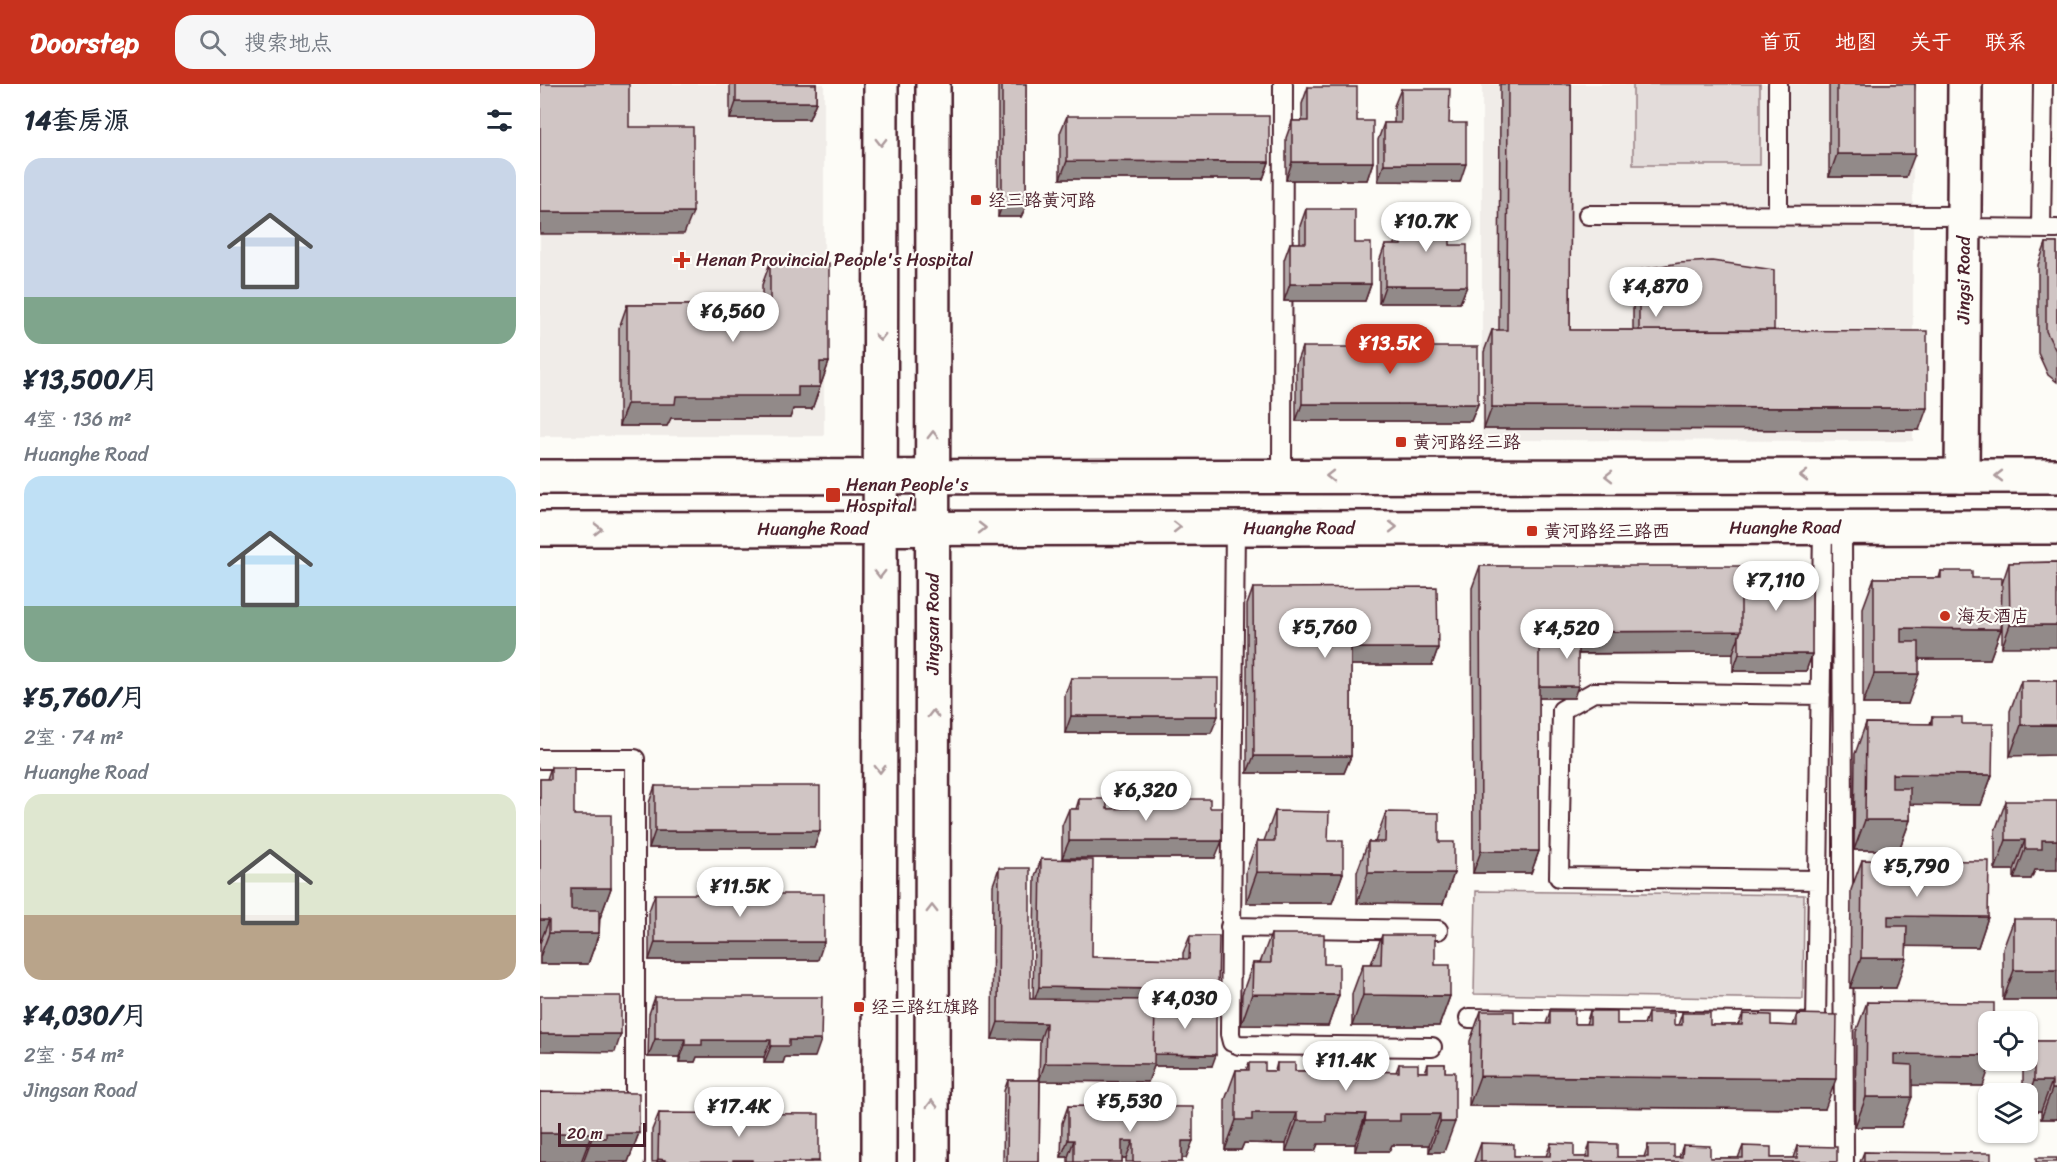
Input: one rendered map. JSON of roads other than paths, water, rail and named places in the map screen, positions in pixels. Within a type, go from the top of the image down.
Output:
[{"type":"main road","points":[[879,1162],[881,84]]},
{"type":"main road","name":"Jingsan Road","points":[[932,1162],[933,84]]},
{"type":"main road","name":"Jingsi Road","points":[[1962,476],[1965,84]]},
{"type":"main road","points":[[540,477],[2057,476]]},
{"type":"main road","name":"Huanghe Road","points":[[540,529],[2057,527]]},
{"type":"lane","points":[[1282,476],[1283,84]]},
{"type":"lane","points":[[1778,84],[1778,215]]},
{"type":"lane","points":[[1588,215],[1778,215],[1964,222],[2049,229],[2043,84]]},
{"type":"lane","points":[[1469,1018],[1816,1023],[1821,694],[1833,526]]},
{"type":"lane","points":[[1833,526],[1844,1162]]},
{"type":"lane","points":[[1235,527],[1230,927],[1230,1034],[1232,1042],[1239,1045],[1432,1047]]},
{"type":"lane","points":[[1818,880],[1559,876],[1562,710],[1594,692],[1821,694]]},
{"type":"lane","points":[[540,759],[635,759],[634,1162]]},
{"type":"lane","points":[[1230,927],[1438,930]]},
{"type":"place","name":"经三路黄河路","points":[[976,200]]},
{"type":"place","name":"Henan Provincial People's Hospital","points":[[682,260]]},
{"type":"place","name":"黄河路经三路","points":[[1401,442]]},
{"type":"place","name":"Henan People's Hospital","points":[[833,495]]},
{"type":"place","name":"黄河路经三路西","points":[[1532,531]]},
{"type":"place","name":"海友酒店","points":[[1945,616]]},
{"type":"place","name":"经三路红旗路","points":[[859,1007]]}]
